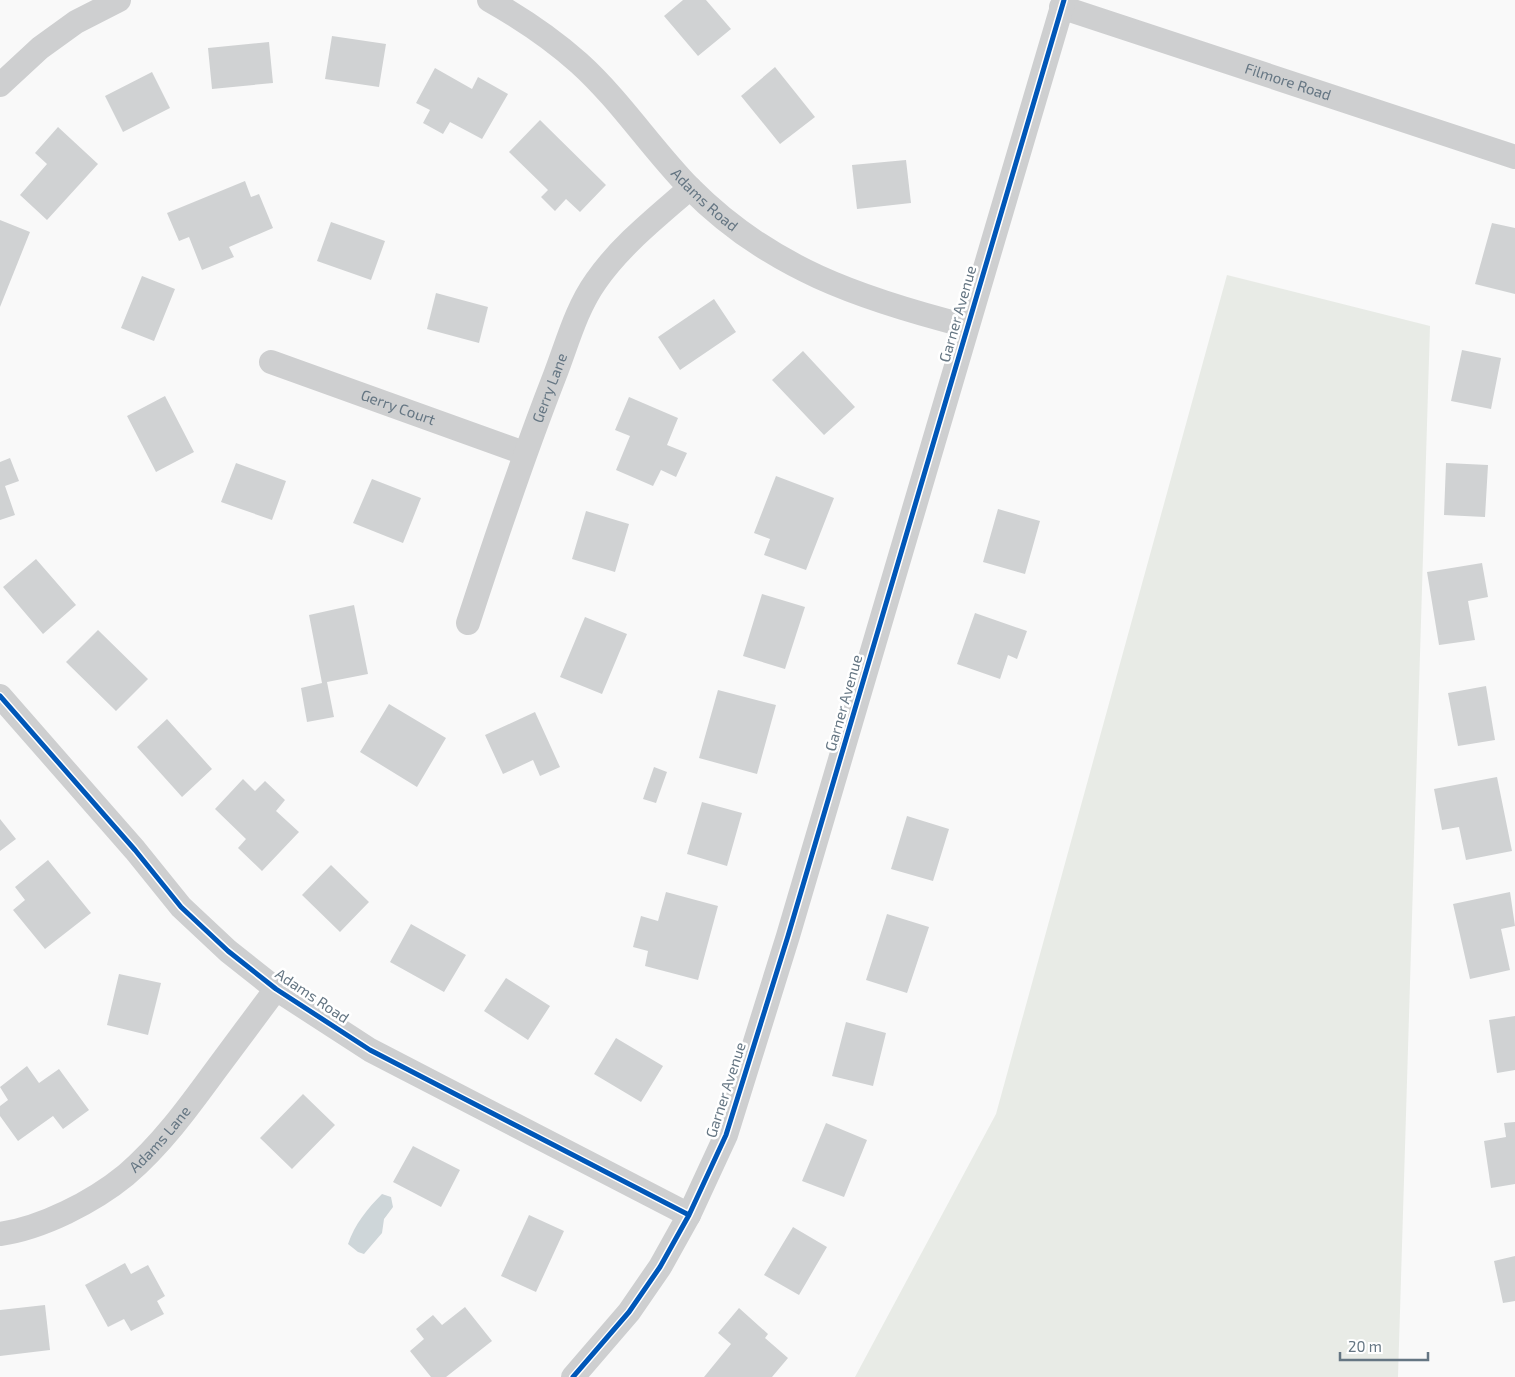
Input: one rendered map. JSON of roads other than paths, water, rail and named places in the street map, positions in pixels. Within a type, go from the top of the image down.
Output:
[{"type":"street","points":[[0,85],[40,48],[76,22],[119,0]]},
{"type":"street","name":"Adams Road","points":[[489,0],[528,23],[580,64],[690,188],[758,245],[790,264],[866,298],[917,314],[968,326]]},
{"type":"street","name":"Filmore Road","points":[[1062,4],[1515,157]]},
{"type":"street","name":"Garner Avenue","points":[[573,1377],[629,1312],[660,1267],[689,1215],[726,1135],[774,984],[1062,4]]},
{"type":"street","name":"Gerry Lane","points":[[468,623],[524,453],[581,308],[595,282],[612,260],[690,188]]},
{"type":"street","name":"Gerry Court","points":[[271,362],[524,453]]},
{"type":"street","name":"Adams Road","points":[[0,696],[135,850],[181,907],[228,951],[276,989],[370,1050],[689,1215]]},
{"type":"street","name":"Adams Lane","points":[[0,1234],[43,1222],[76,1208],[125,1176],[150,1152],[187,1109],[276,989]]}]
